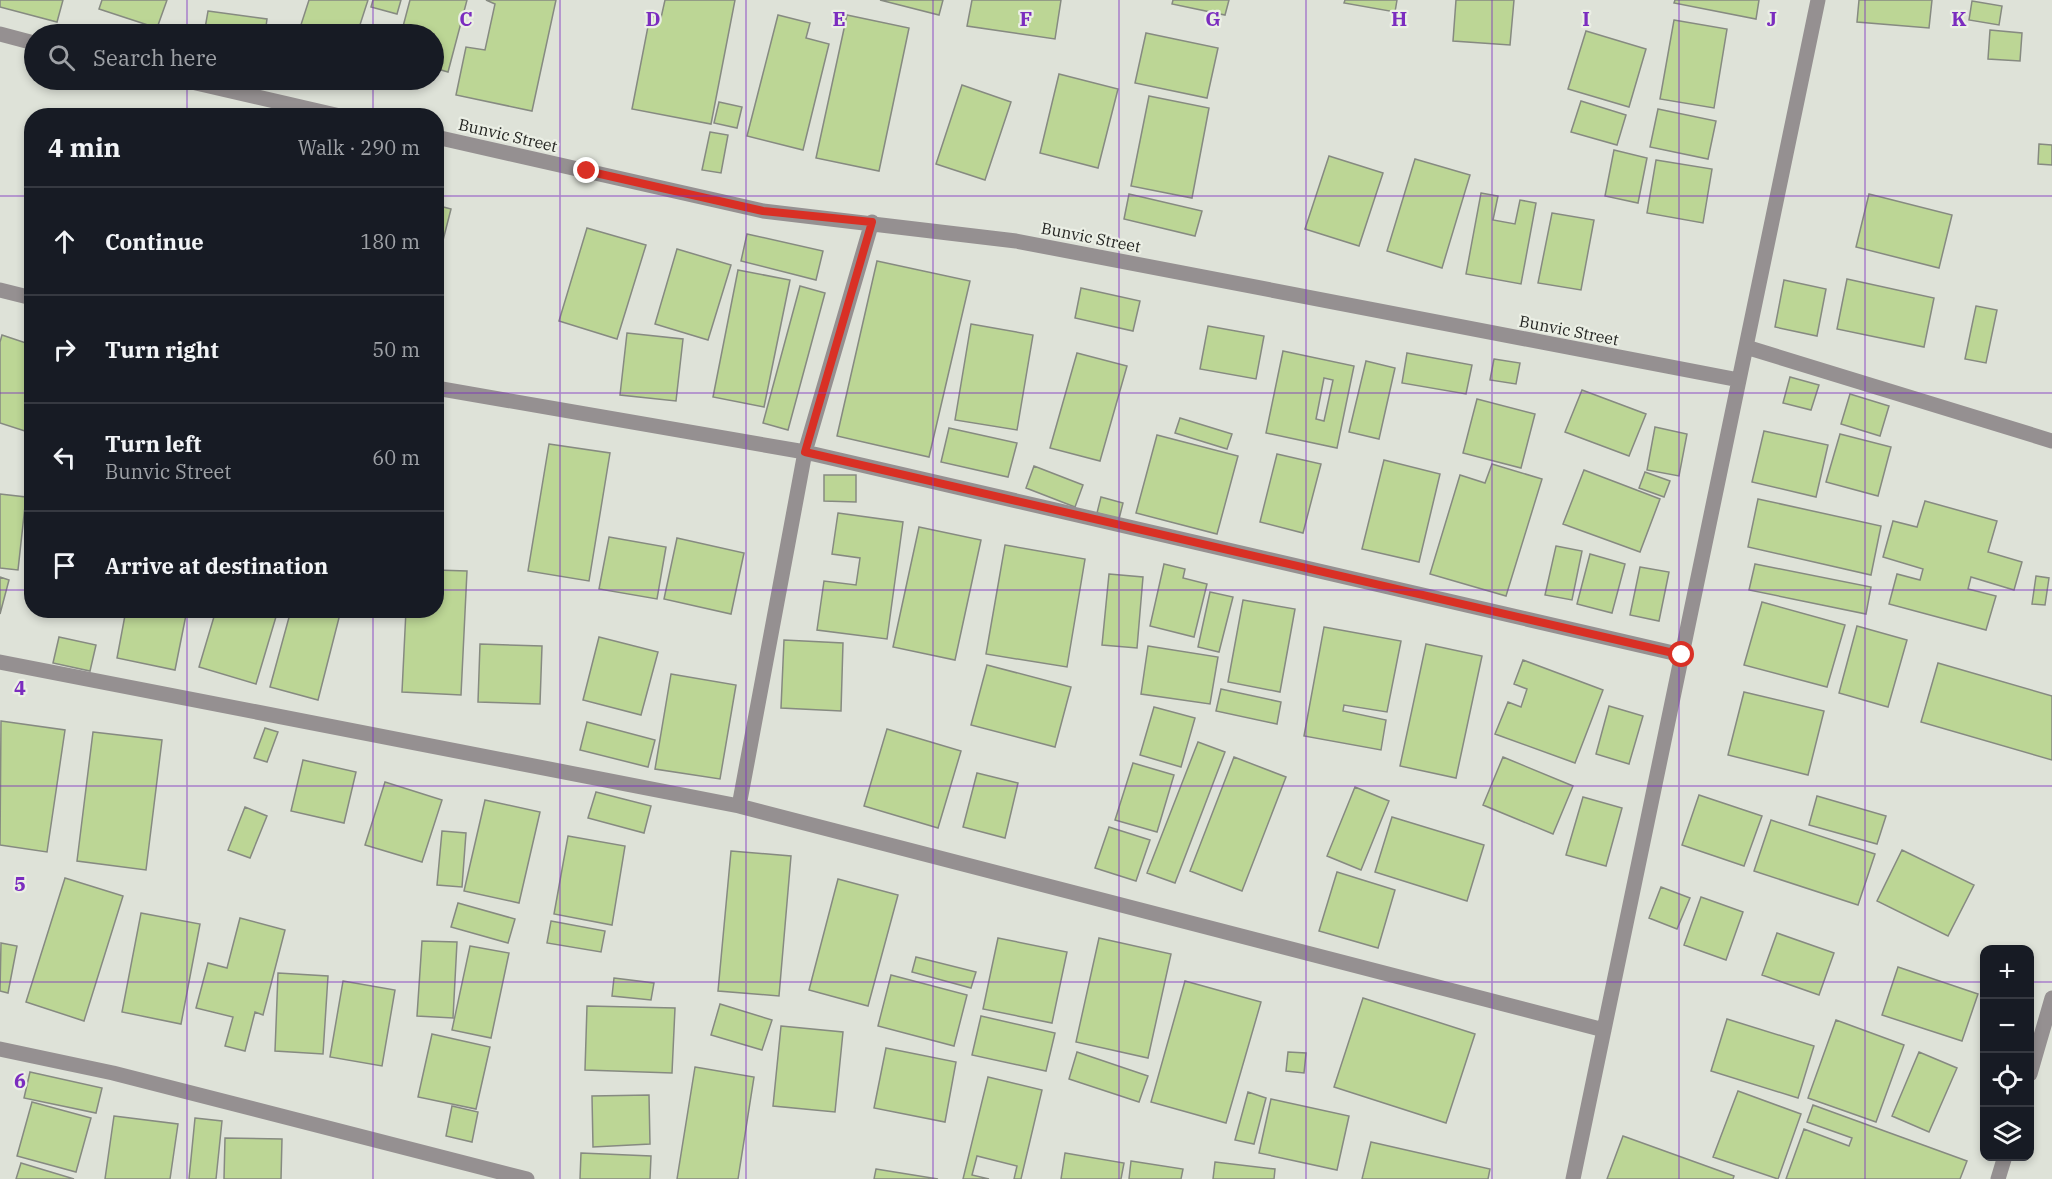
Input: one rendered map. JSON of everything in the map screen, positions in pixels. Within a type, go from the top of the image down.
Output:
[{"type":"street","points":[[1572,1179],[1818,0]]},
{"type":"street","points":[[0,34],[24,40]]},
{"type":"street","points":[[227,90],[305,108]]},
{"type":"street","name":"Bunvic Street","points":[[444,139],[763,211],[872,222],[1016,241],[1739,380]]},
{"type":"street","points":[[739,806],[805,452],[872,222]]},
{"type":"street","points":[[0,290],[24,296]]},
{"type":"street","points":[[1746,347],[2052,441]]},
{"type":"street","points":[[444,389],[805,452],[1682,655]]},
{"type":"street","points":[[0,662],[739,806],[1604,1030]]},
{"type":"street","points":[[2034,1060],[2052,998]]},
{"type":"street","points":[[0,1048],[113,1073],[527,1179]]},
{"type":"street","points":[[1998,1179],[2003,1161]]},
{"type":"building","points":[[0,0],[63,0],[57,22],[0,7]]},
{"type":"building","points":[[102,0],[167,0],[158,24],[145,24],[99,9]]},
{"type":"building","points":[[309,0],[368,0],[360,24],[301,24]]},
{"type":"building","points":[[373,0],[401,0],[397,14],[371,7]]},
{"type":"building","points":[[410,0],[467,0],[448,72],[444,71],[444,24],[404,24]]},
{"type":"building","points":[[486,0],[556,0],[532,111],[456,95],[466,47],[485,50],[495,4]]},
{"type":"building","points":[[665,0],[735,0],[711,124],[632,109],[650,16],[661,18]]},
{"type":"building","points":[[880,0],[943,0],[939,15]]},
{"type":"building","points":[[972,0],[1061,0],[1055,39],[967,26]]},
{"type":"building","points":[[1173,0],[1229,0],[1225,15],[1172,4]]},
{"type":"building","points":[[1345,0],[1397,0],[1395,12],[1344,3]]},
{"type":"building","points":[[1456,0],[1514,0],[1510,45],[1453,41]]},
{"type":"building","points":[[1675,0],[1759,0],[1756,19],[1674,3]]},
{"type":"building","points":[[1859,0],[1932,0],[1929,28],[1857,22]]},
{"type":"building","points":[[1972,1],[2002,6],[1999,25],[1969,20]]},
{"type":"building","points":[[208,11],[267,19],[266,24],[206,24]]},
{"type":"building","points":[[778,15],[810,23],[806,38],[829,44],[803,150],[747,136]]},
{"type":"building","points":[[847,15],[909,28],[879,171],[816,158]]},
{"type":"building","points":[[1674,20],[1727,29],[1714,108],[1660,99]]},
{"type":"building","points":[[1990,30],[2022,33],[2020,61],[1988,59]]},
{"type":"building","points":[[1586,31],[1646,49],[1629,107],[1568,89]]},
{"type":"building","points":[[1146,33],[1218,48],[1207,98],[1135,83]]},
{"type":"building","points":[[1059,74],[1118,89],[1098,168],[1040,153]]},
{"type":"building","points":[[962,85],[1011,102],[985,180],[936,164]]},
{"type":"building","points":[[1149,96],[1209,108],[1192,198],[1131,186]]},
{"type":"building","points":[[1581,101],[1626,115],[1617,145],[1571,132]]},
{"type":"building","points":[[719,102],[742,107],[737,128],[714,123]]},
{"type":"building","points":[[1658,109],[1716,121],[1708,159],[1650,147]]},
{"type":"building","points":[[710,132],[728,135],[721,173],[702,170]]},
{"type":"building","points":[[2039,144],[2052,145],[2052,165],[2038,164]]},
{"type":"building","points":[[1614,150],[1647,158],[1638,203],[1605,196]]},
{"type":"building","points":[[1329,156],[1383,173],[1359,246],[1305,229]]},
{"type":"building","points":[[1415,159],[1470,175],[1442,268],[1387,251]]},
{"type":"building","points":[[1656,160],[1712,169],[1703,223],[1647,213]]},
{"type":"building","points":[[1481,193],[1498,196],[1493,220],[1515,224],[1520,200],[1536,203],[1521,284],[1466,274]]},
{"type":"building","points":[[1129,194],[1202,211],[1195,236],[1124,219]]},
{"type":"building","points":[[1869,194],[1952,215],[1939,268],[1856,247]]},
{"type":"building","points":[[444,207],[451,209],[444,236]]},
{"type":"building","points":[[1552,213],[1594,220],[1581,290],[1538,283]]},
{"type":"building","points":[[587,228],[646,245],[617,339],[559,321]]},
{"type":"building","points":[[747,234],[823,251],[816,280],[741,261]]},
{"type":"building","points":[[677,249],[731,265],[708,340],[655,324]]},
{"type":"building","points":[[877,261],[970,281],[929,457],[837,436]]},
{"type":"building","points":[[738,270],[790,280],[764,407],[713,397]]},
{"type":"building","points":[[1847,279],[1934,298],[1924,347],[1837,329]]},
{"type":"building","points":[[1784,280],[1826,289],[1817,336],[1775,327]]},
{"type":"building","points":[[800,286],[825,293],[788,430],[763,423]]},
{"type":"building","points":[[1081,288],[1140,301],[1133,331],[1075,318]]},
{"type":"building","points":[[1976,306],[1997,310],[1986,363],[1965,359]]},
{"type":"building","points":[[971,324],[1033,335],[1017,430],[955,420]]},
{"type":"building","points":[[1208,326],[1264,336],[1256,379],[1200,369]]},
{"type":"building","points":[[627,333],[683,339],[676,401],[620,395]]},
{"type":"building","points":[[2,335],[24,342],[24,431],[0,423],[0,342]]},
{"type":"building","points":[[1283,351],[1354,366],[1337,448],[1266,433]],"holes":[[[1324,378],[1333,380],[1324,421],[1316,419]]]},
{"type":"building","points":[[1077,353],[1127,366],[1100,461],[1050,448]]},
{"type":"building","points":[[1407,353],[1472,365],[1466,394],[1402,383]]},
{"type":"building","points":[[1494,359],[1520,363],[1516,384],[1490,380]]},
{"type":"building","points":[[1366,361],[1395,368],[1379,439],[1349,432]]},
{"type":"building","points":[[1790,377],[1819,385],[1811,410],[1783,403]]},
{"type":"building","points":[[1582,390],[1646,414],[1629,456],[1565,432]]},
{"type":"building","points":[[1850,394],[1889,406],[1880,436],[1841,424]]},
{"type":"building","points":[[1477,399],[1535,414],[1521,468],[1463,453]]},
{"type":"building","points":[[1180,418],[1232,434],[1227,449],[1175,433]]},
{"type":"building","points":[[1655,427],[1687,434],[1679,476],[1647,470]]},
{"type":"building","points":[[949,428],[1017,443],[1008,477],[941,462]]},
{"type":"building","points":[[1764,431],[1828,445],[1816,497],[1752,482]]},
{"type":"building","points":[[1840,434],[1891,447],[1878,496],[1826,482]]},
{"type":"building","points":[[1157,435],[1238,456],[1217,534],[1136,513]]},
{"type":"building","points":[[549,444],[610,453],[589,581],[528,571]]},
{"type":"building","points":[[1277,454],[1321,464],[1303,533],[1260,522]]},
{"type":"building","points":[[1384,460],[1440,474],[1419,562],[1362,549]]},
{"type":"building","points":[[1492,464],[1542,479],[1506,596],[1430,574],[1460,475],[1485,483]]},
{"type":"building","points":[[1034,466],[1083,485],[1075,507],[1026,488]]},
{"type":"building","points":[[1584,470],[1660,499],[1640,552],[1563,524]]},
{"type":"building","points":[[1645,472],[1670,481],[1664,497],[1639,488]]},
{"type":"building","points":[[824,475],[856,475],[856,502],[824,501]]},
{"type":"building","points":[[0,494],[24,497],[18,570],[0,568]]},
{"type":"building","points":[[1101,497],[1123,503],[1119,519],[1097,513]]},
{"type":"building","points":[[1758,499],[1881,526],[1871,575],[1748,547]]},
{"type":"building","points":[[1925,501],[1997,521],[1988,552],[2022,562],[2014,590],[1971,577],[1968,589],[1996,596],[1986,630],[1889,604],[1897,574],[1920,580],[1923,569],[1883,557],[1893,521],[1917,527]]},
{"type":"building","points":[[838,513],[903,522],[887,639],[817,630],[824,581],[856,585],[860,558],[832,554]]},
{"type":"building","points":[[919,527],[981,540],[955,660],[893,647]]},
{"type":"building","points":[[609,537],[666,547],[657,599],[599,589]]},
{"type":"building","points":[[677,538],[744,553],[731,614],[664,599]]},
{"type":"building","points":[[1005,545],[1085,559],[1067,667],[986,654]]},
{"type":"building","points":[[1556,546],[1582,551],[1572,600],[1545,595]]},
{"type":"building","points":[[1590,554],[1625,564],[1612,613],[1577,604]]},
{"type":"building","points":[[1164,564],[1185,569],[1183,578],[1207,584],[1194,637],[1150,626]]},
{"type":"building","points":[[1755,564],[1871,587],[1866,614],[1749,590]]},
{"type":"building","points":[[1640,567],[1669,572],[1659,621],[1630,615]]},
{"type":"building","points":[[444,570],[467,571],[461,695],[402,692],[406,618],[444,618]]},
{"type":"building","points":[[1109,574],[1143,577],[1137,648],[1102,645]]},
{"type":"building","points":[[2036,576],[2049,578],[2045,605],[2032,604]]},
{"type":"building","points":[[0,577],[9,580],[0,614]]},
{"type":"building","points":[[1210,592],[1233,597],[1219,652],[1198,647]]},
{"type":"building","points":[[1243,600],[1295,609],[1280,692],[1228,682]]},
{"type":"building","points":[[1762,602],[1845,625],[1827,687],[1744,665]]},
{"type":"building","points":[[124,618],[185,618],[175,670],[117,658]]},
{"type":"building","points":[[214,618],[276,618],[256,684],[199,667]]},
{"type":"building","points":[[289,618],[339,618],[318,700],[270,687]]},
{"type":"building","points":[[1857,626],[1907,640],[1888,707],[1839,693]]},
{"type":"building","points":[[1324,627],[1401,641],[1387,712],[1344,705],[1343,711],[1386,720],[1381,750],[1304,736]]},
{"type":"building","points":[[59,637],[96,645],[90,671],[53,663]]},
{"type":"building","points":[[599,637],[658,652],[641,715],[583,700]]},
{"type":"building","points":[[784,640],[843,643],[841,711],[781,708]]},
{"type":"building","points":[[480,644],[542,646],[540,704],[478,702]]},
{"type":"building","points":[[1426,644],[1482,656],[1456,778],[1400,766]]},
{"type":"building","points":[[1148,646],[1218,657],[1210,704],[1141,694]]},
{"type":"building","points":[[1523,660],[1603,690],[1575,763],[1495,734],[1508,702],[1521,707],[1527,689],[1514,684]]},
{"type":"building","points":[[1938,663],[2052,696],[2052,760],[1921,722]]},
{"type":"building","points":[[987,665],[1071,687],[1055,747],[971,725]]},
{"type":"building","points":[[671,674],[736,685],[720,779],[655,769]]},
{"type":"building","points":[[1221,689],[1281,702],[1277,724],[1216,711]]},
{"type":"building","points":[[1744,692],[1824,711],[1808,775],[1728,755]]},
{"type":"building","points":[[1609,706],[1643,716],[1629,764],[1596,754]]},
{"type":"building","points":[[1154,707],[1195,718],[1181,767],[1140,755]]},
{"type":"building","points":[[1,721],[65,730],[47,852],[0,845]]},
{"type":"building","points":[[587,722],[655,740],[648,767],[580,750]]},
{"type":"building","points":[[265,728],[278,732],[267,762],[254,758]]},
{"type":"building","points":[[887,729],[961,751],[938,828],[864,806]]},
{"type":"building","points":[[93,732],[162,740],[146,870],[77,861]]},
{"type":"building","points":[[1198,742],[1225,752],[1175,883],[1147,873]]},
{"type":"building","points":[[1234,757],[1286,777],[1242,891],[1190,871]]},
{"type":"building","points":[[1503,757],[1573,786],[1553,834],[1483,805]]},
{"type":"building","points":[[303,760],[356,772],[344,823],[291,811]]},
{"type":"building","points":[[1133,763],[1174,775],[1157,832],[1115,820]]},
{"type":"building","points":[[977,773],[1018,783],[1005,838],[963,827]]},
{"type":"building","points":[[385,782],[442,800],[422,862],[365,845]]},
{"type":"building","points":[[1355,787],[1389,801],[1361,870],[1327,856]]},
{"type":"building","points":[[596,792],[651,806],[644,833],[588,818]]},
{"type":"building","points":[[1699,795],[1762,816],[1744,866],[1682,845]]},
{"type":"building","points":[[1817,796],[1886,816],[1877,844],[1809,825]]},
{"type":"building","points":[[1583,797],[1622,808],[1606,866],[1566,855]]},
{"type":"building","points":[[485,800],[540,812],[519,903],[464,891]]},
{"type":"building","points":[[245,807],[267,816],[250,858],[228,850]]},
{"type":"building","points":[[1392,817],[1484,845],[1467,901],[1375,872]]},
{"type":"building","points":[[1771,820],[1875,854],[1858,905],[1754,871]]},
{"type":"building","points":[[1109,827],[1150,840],[1136,881],[1095,868]]},
{"type":"building","points":[[442,831],[466,833],[462,887],[437,885]]},
{"type":"building","points":[[568,836],[625,846],[612,925],[554,914]]},
{"type":"building","points":[[1902,850],[1974,885],[1948,936],[1877,901]]},
{"type":"building","points":[[731,851],[791,856],[779,996],[718,991]]},
{"type":"building","points":[[1337,872],[1395,890],[1378,948],[1319,931]]},
{"type":"building","points":[[65,878],[123,896],[84,1021],[26,1002]]},
{"type":"building","points":[[838,879],[898,895],[868,1006],[809,990]]},
{"type":"building","points":[[1661,887],[1690,898],[1677,929],[1649,918]]},
{"type":"building","points":[[1701,897],[1743,912],[1726,960],[1684,945]]},
{"type":"building","points":[[458,903],[515,919],[508,943],[451,927]]},
{"type":"building","points":[[141,913],[200,924],[181,1024],[122,1012]]},
{"type":"building","points":[[240,918],[285,930],[263,1015],[255,1012],[245,1051],[225,1046],[233,1017],[196,1008],[208,963],[227,968]]},
{"type":"building","points":[[551,921],[605,931],[601,952],[547,943]]},
{"type":"building","points":[[1777,933],[1834,953],[1819,995],[1762,975]]},
{"type":"building","points":[[998,938],[1067,952],[1052,1023],[983,1009]]},
{"type":"building","points":[[1099,938],[1171,954],[1148,1058],[1076,1042]]},
{"type":"building","points":[[422,941],[457,942],[453,1018],[417,1016]]},
{"type":"building","points":[[1,943],[17,946],[8,993],[0,991]]},
{"type":"building","points":[[470,946],[509,953],[491,1038],[452,1030]]},
{"type":"building","points":[[916,957],[976,972],[971,988],[912,972]]},
{"type":"building","points":[[1898,967],[1978,994],[1962,1041],[1882,1015]]},
{"type":"building","points":[[278,973],[328,976],[323,1054],[275,1051]]},
{"type":"building","points":[[891,975],[967,995],[954,1046],[878,1026]]},
{"type":"building","points":[[614,978],[654,983],[651,1000],[612,996]]},
{"type":"building","points":[[343,981],[395,990],[382,1066],[330,1057]]},
{"type":"building","points":[[1185,981],[1261,1002],[1226,1123],[1151,1102]]},
{"type":"building","points":[[1363,998],[1475,1034],[1446,1123],[1334,1087]]},
{"type":"building","points":[[720,1004],[772,1020],[762,1050],[711,1035]]},
{"type":"building","points":[[587,1006],[675,1008],[672,1073],[585,1070]]},
{"type":"building","points":[[981,1016],[1055,1033],[1046,1071],[972,1055]]},
{"type":"building","points":[[1727,1019],[1814,1046],[1798,1098],[1711,1071]]},
{"type":"building","points":[[1836,1020],[1904,1045],[1876,1122],[1808,1098]]},
{"type":"building","points":[[781,1026],[843,1032],[835,1112],[773,1106]]},
{"type":"building","points":[[432,1034],[490,1047],[476,1109],[418,1097]]},
{"type":"building","points":[[886,1048],[956,1062],[945,1122],[874,1108]]},
{"type":"building","points":[[1077,1052],[1148,1076],[1139,1102],[1069,1079]]},
{"type":"building","points":[[1288,1052],[1306,1053],[1304,1073],[1286,1071]]},
{"type":"building","points":[[1919,1052],[1957,1068],[1929,1132],[1892,1116]]},
{"type":"building","points":[[695,1067],[754,1077],[738,1179],[677,1179]]},
{"type":"building","points":[[30,1072],[102,1088],[96,1113],[24,1098]]},
{"type":"building","points":[[988,1077],[1042,1090],[1021,1179],[1014,1179],[1017,1166],[977,1156],[972,1175],[989,1179],[963,1179]]},
{"type":"building","points":[[1738,1091],[1801,1114],[1778,1179],[1713,1157]]},
{"type":"building","points":[[1248,1092],[1266,1098],[1254,1144],[1235,1140]]},
{"type":"building","points":[[649,1095],[650,1144],[593,1147],[592,1096]]},
{"type":"building","points":[[1271,1099],[1349,1116],[1337,1170],[1259,1153]]},
{"type":"building","points":[[32,1102],[91,1118],[76,1172],[17,1156]]},
{"type":"building","points":[[1813,1105],[1967,1161],[1960,1179],[1786,1179],[1804,1129],[1849,1146],[1852,1138],[1807,1122]]},
{"type":"building","points":[[452,1106],[478,1112],[472,1142],[446,1136]]},
{"type":"building","points":[[114,1116],[178,1124],[170,1179],[105,1179]]},
{"type":"building","points":[[195,1118],[222,1121],[216,1179],[189,1179]]},
{"type":"building","points":[[1623,1136],[1734,1176],[1733,1179],[1607,1179]]},
{"type":"building","points":[[225,1138],[282,1139],[281,1179],[224,1179]]},
{"type":"building","points":[[1371,1142],[1490,1169],[1488,1179],[1362,1179]]},
{"type":"building","points":[[581,1153],[651,1156],[650,1179],[580,1179]]},
{"type":"building","points":[[1065,1153],[1124,1163],[1121,1179],[1061,1179]]},
{"type":"building","points":[[1131,1161],[1183,1169],[1181,1179],[1129,1179]]},
{"type":"building","points":[[1215,1162],[1275,1169],[1274,1179],[1213,1179]]},
{"type":"building","points":[[21,1163],[74,1179],[16,1179]]},
{"type":"building","points":[[876,1169],[938,1179],[874,1179]]},
{"type":"route","points":[[587,171],[763,211],[872,222],[805,452],[1682,655]]}]
